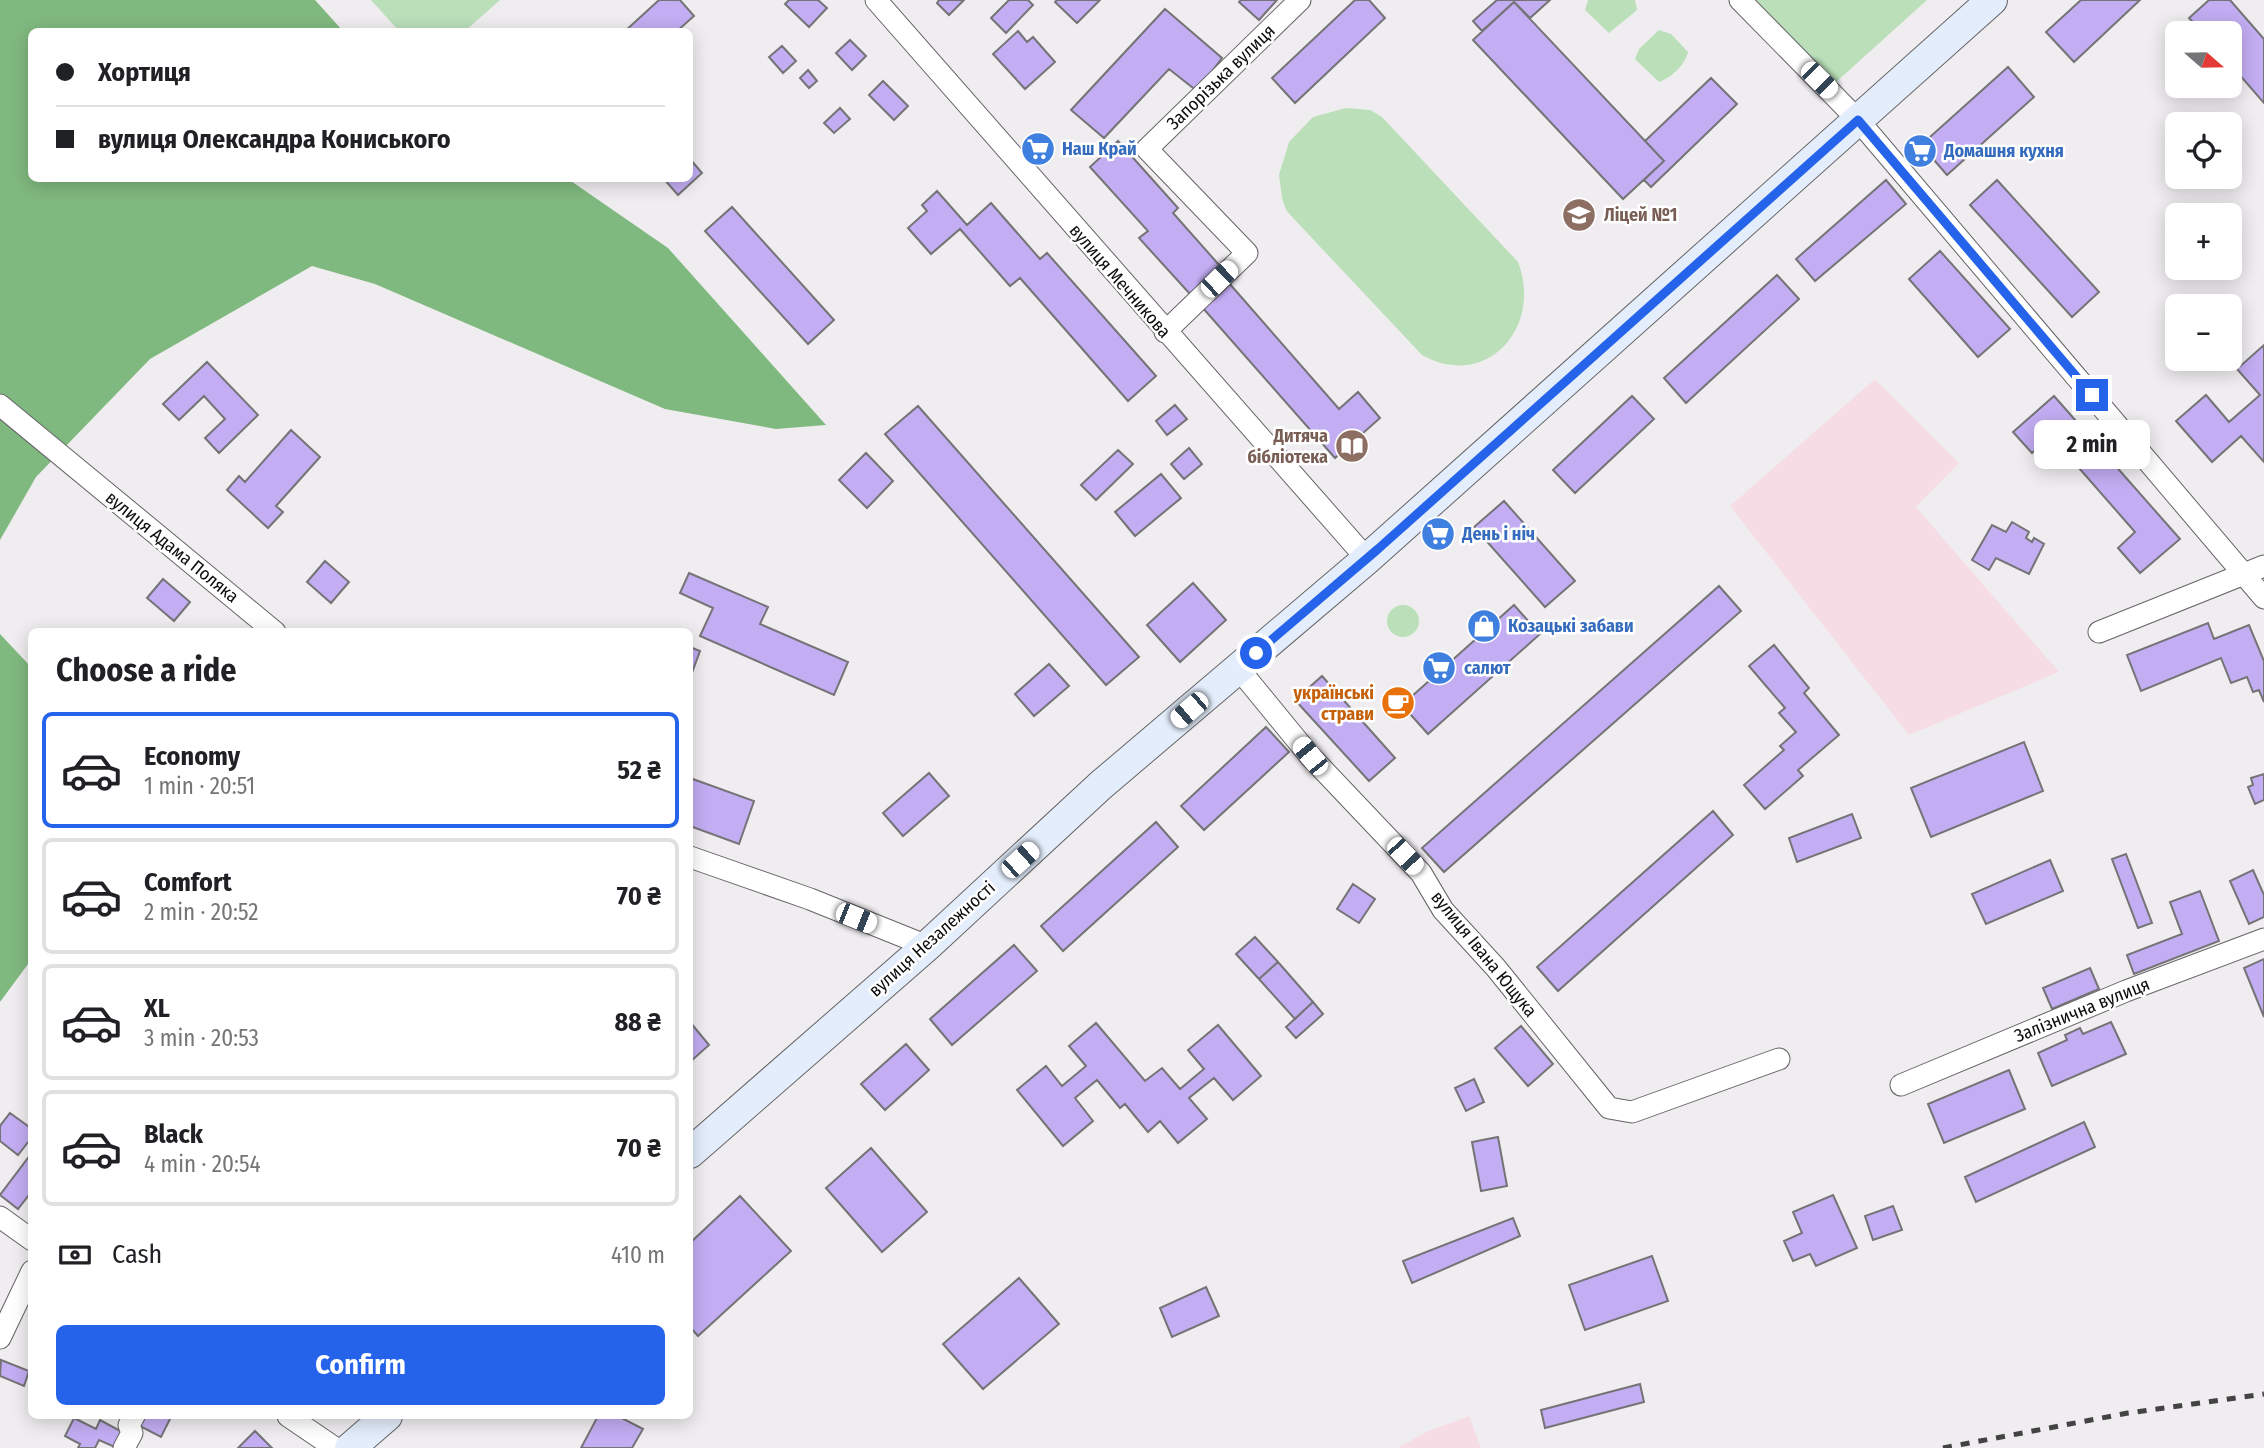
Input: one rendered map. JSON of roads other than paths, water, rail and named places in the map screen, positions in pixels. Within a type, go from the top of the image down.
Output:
[{"type":"main road","name":"вулиця Незалежності","points":[[693,1150],[927,946],[1101,785],[1367,559],[1992,0]]},
{"type":"main road","points":[[350,1448],[384,1419]]},
{"type":"street","name":"вулиця Мечникова","points":[[876,0],[1367,559]]},
{"type":"street","name":"Запорізька вулиця","points":[[1165,332],[1247,253],[1147,149],[1300,0]]},
{"type":"street","points":[[1740,0],[1858,120],[2264,598]]},
{"type":"street","name":"вулиця Адама Поляка","points":[[0,405],[270,628]]},
{"type":"street","points":[[2099,632],[2264,566]]},
{"type":"street","name":"вулиця Івана Ющука","points":[[1238,668],[1310,756],[1421,873],[1443,910],[1496,968],[1609,1108],[1632,1112],[1779,1059]]},
{"type":"street","points":[[693,858],[810,899],[927,946]]},
{"type":"street","name":"Залізнична вулиця","points":[[1901,1085],[2113,996],[2264,939]]},
{"type":"street","points":[[0,1217],[28,1237]]},
{"type":"street","points":[[0,1338],[28,1279]]},
{"type":"street","points":[[124,1448],[132,1433],[129,1425],[132,1419]]},
{"type":"street","points":[[292,1419],[335,1448]]},
{"type":"railway","points":[[1943,1448],[2128,1413],[2264,1394]]},
{"type":"place","name":"Наш Край","points":[[1038,149]]},
{"type":"place","name":"Домашня кухня","points":[[1920,151]]},
{"type":"place","name":"Ліцей №1","points":[[1579,215]]},
{"type":"place","name":"Дитяча бібліотека","points":[[1352,446]]},
{"type":"place","name":"День і ніч","points":[[1438,534]]},
{"type":"place","name":"Козацькі забави","points":[[1484,626]]},
{"type":"place","name":"салют","points":[[1439,668]]},
{"type":"place","name":"українські страви","points":[[1398,703]]}]
